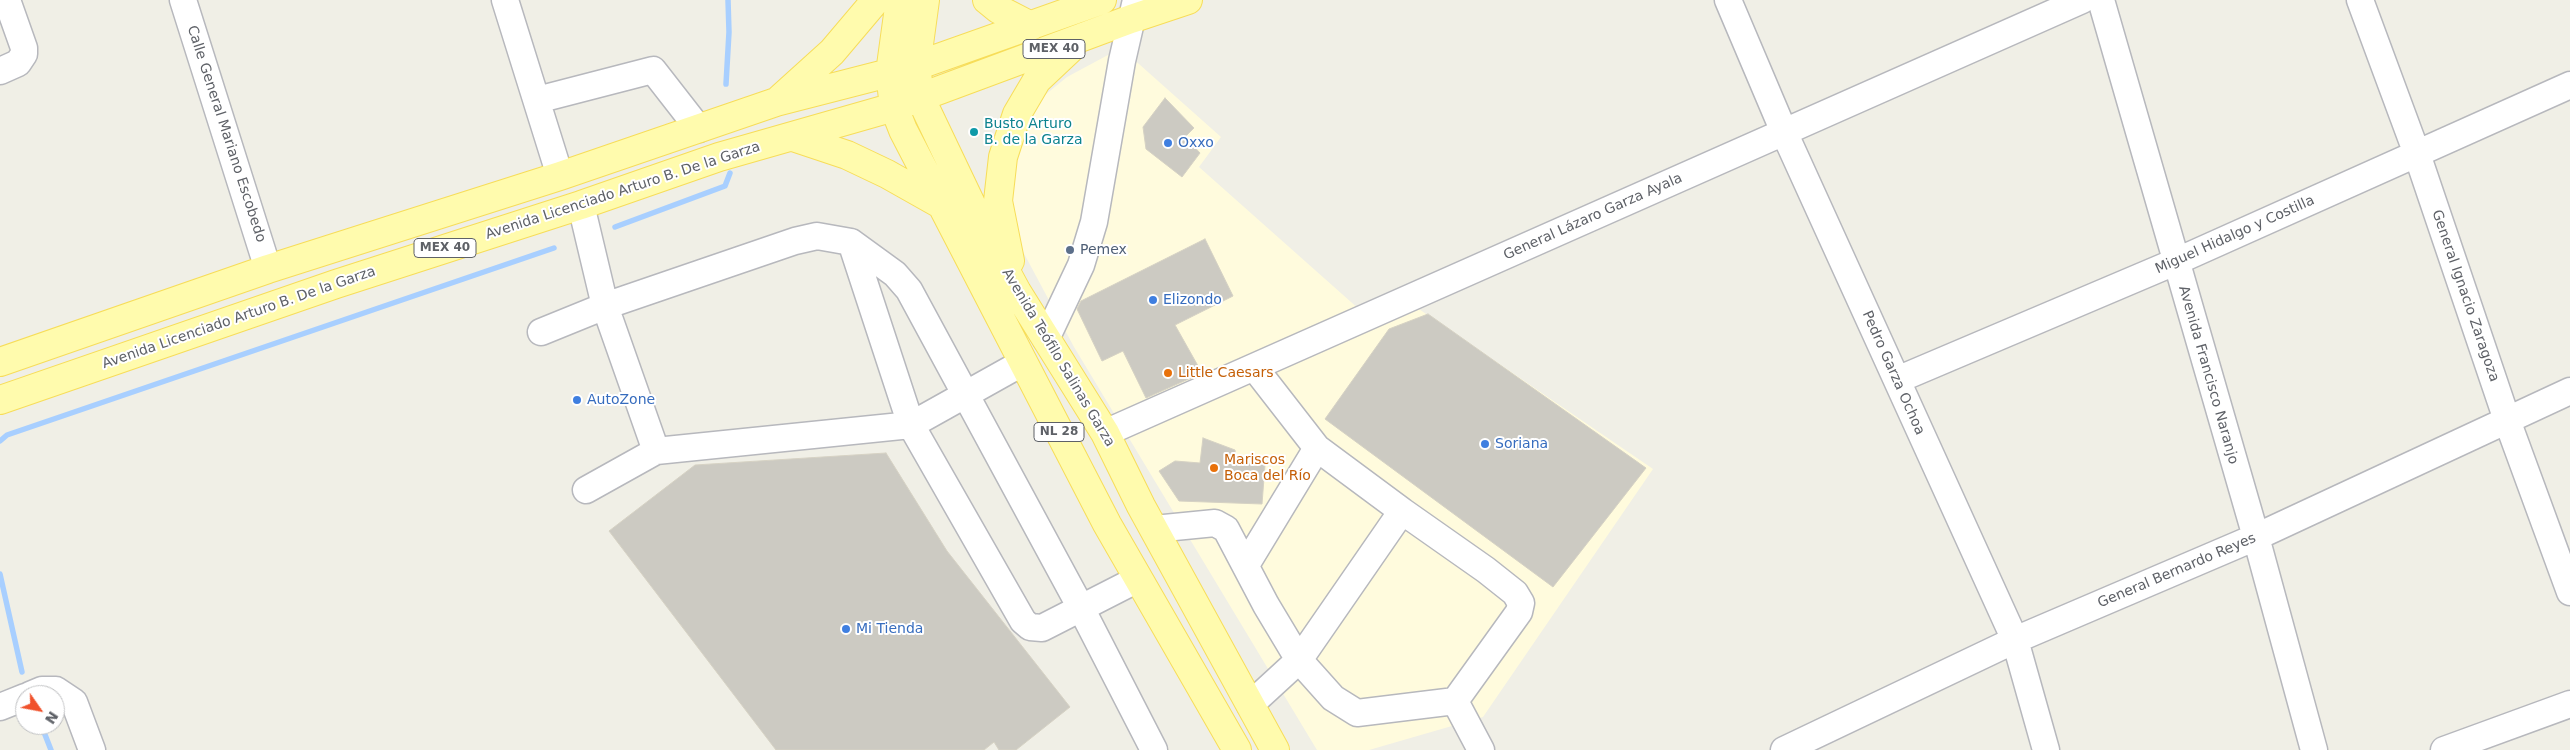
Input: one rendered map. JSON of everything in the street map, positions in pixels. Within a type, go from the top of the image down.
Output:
[{"type":"main road","points":[[776,102],[832,52],[876,0]]},
{"type":"main road","name":"Avenida Teófilo Salinas Garza","points":[[900,0],[890,74],[894,107],[1022,363],[1107,524],[1238,750]]},
{"type":"main road","name":"Avenida Teófilo Salinas Garza","points":[[925,0],[916,66],[920,97],[983,229],[1016,292],[1105,433],[1141,506],[1275,750]]},
{"type":"main road","points":[[987,0],[998,9],[1031,26]]},
{"type":"main road","name":"MEX 40","points":[[0,362],[268,269],[560,176],[776,102],[916,66],[1102,0]]},
{"type":"main road","name":"Avenida Licenciado Arturo B. De la Garza","points":[[0,400],[336,284],[581,205],[718,157],[894,107],[1080,39],[1134,9],[1188,0]]},
{"type":"main road","points":[[1016,292],[998,201],[1003,157],[1017,114],[1037,80],[1080,39]]},
{"type":"main road","points":[[793,137],[848,155],[887,174],[942,205]]},
{"type":"main road","points":[[525,186],[581,205],[632,152]]},
{"type":"main road","points":[[236,318],[268,269],[336,284]]},
{"type":"main road","points":[[1107,524],[1141,506]]},
{"type":"street","points":[[5,69],[22,59],[24,48],[7,0]]},
{"type":"street","name":"Calle General Mariano Escobedo","points":[[183,0],[268,269]]},
{"type":"street","points":[[505,0],[560,176]]},
{"type":"street","name":"Pedro Garza Ochoa","points":[[1728,0],[1784,132],[2015,640],[2046,750]]},
{"type":"street","name":"General Lázaro Garza Ayala","points":[[1105,433],[2082,0]]},
{"type":"street","name":"Avenida Francisco Naranjo","points":[[2101,0],[2175,262],[2256,537],[2314,750]]},
{"type":"street","name":"General Ignacio Zaragoza","points":[[2360,0],[2417,154],[2507,420],[2570,592]]},
{"type":"street","points":[[1046,339],[1081,265],[1094,222],[1134,9]]},
{"type":"street","points":[[536,100],[653,70],[699,129]]},
{"type":"street","name":"Miguel Hidalgo y Costilla","points":[[1897,380],[2175,262],[2570,85]]},
{"type":"street","points":[[581,205],[605,306],[656,451]]},
{"type":"street","points":[[541,332],[605,306],[795,241],[817,236],[851,242],[895,274],[909,290],[1081,608],[1154,750]]},
{"type":"street","points":[[851,242],[911,425],[1023,622],[1030,627],[1042,628],[1138,579]]},
{"type":"street","points":[[586,490],[656,451],[911,425],[1022,363]]},
{"type":"street","points":[[1154,529],[1215,523],[1226,528],[1266,605],[1299,660],[1333,698],[1357,713],[1363,714],[1455,701],[1519,612],[1521,603],[1515,593],[1317,448],[1254,367]]},
{"type":"street","name":"General Bernardo Reyes","points":[[1784,750],[2015,640],[2256,537],[2570,391]]},
{"type":"street","points":[[1246,565],[1317,448]]},
{"type":"street","points":[[1250,705],[1299,660],[1402,511]]},
{"type":"street","points":[[65,696],[74,702],[92,750]]},
{"type":"street","points":[[0,707],[15,701]]},
{"type":"street","points":[[1455,701],[1481,750]]},
{"type":"street","points":[[2444,750],[2570,704]]},
{"type":"shaded area","points":[[1121,48],[1221,137],[1199,167],[1360,310],[1413,305],[1653,469],[1483,717],[1369,750],[1317,750],[1074,347],[1020,246],[1006,197],[1028,125],[1045,95],[1067,77]]},
{"type":"building","name":"Oxxo","points":[[1165,98],[1194,128],[1185,137],[1200,153],[1182,177],[1146,149],[1143,127]]},
{"type":"building","name":"Elizondo","points":[[1205,239],[1233,296],[1175,325],[1202,373],[1146,398],[1123,351],[1102,361],[1077,309],[1081,301]]},
{"type":"building","name":"Soriana","points":[[1428,314],[1646,468],[1553,587],[1325,419],[1389,329]]},
{"type":"building","name":"Mariscos Boca del Río","points":[[1203,438],[1235,450],[1236,462],[1265,465],[1262,504],[1179,501],[1159,471],[1175,461],[1200,463]]},
{"type":"building","name":"Mi Tienda","points":[[886,453],[947,551],[1070,707],[1016,750],[999,750],[994,742],[984,750],[776,750],[609,531],[695,465]]},
{"type":"waterway","points":[[726,84],[729,32],[728,0]]},
{"type":"waterway","points":[[615,227],[725,186],[730,173]]},
{"type":"waterway","points":[[0,441],[7,435],[554,248]]},
{"type":"waterway","points":[[0,574],[22,672]]},
{"type":"waterway","points":[[45,735],[51,750]]},
{"type":"place","name":"Busto Arturo B. de la Garza","points":[[974,132]]},
{"type":"place","name":"Oxxo","points":[[1168,143]]},
{"type":"place","name":"Pemex","points":[[1070,250]]},
{"type":"place","name":"Elizondo","points":[[1153,300]]},
{"type":"place","name":"Little Caesars","points":[[1168,373]]},
{"type":"place","name":"AutoZone","points":[[577,400]]},
{"type":"place","name":"Soriana","points":[[1485,444]]},
{"type":"place","name":"Mariscos Boca del Río","points":[[1214,468]]},
{"type":"place","name":"Mi Tienda","points":[[846,629]]}]
